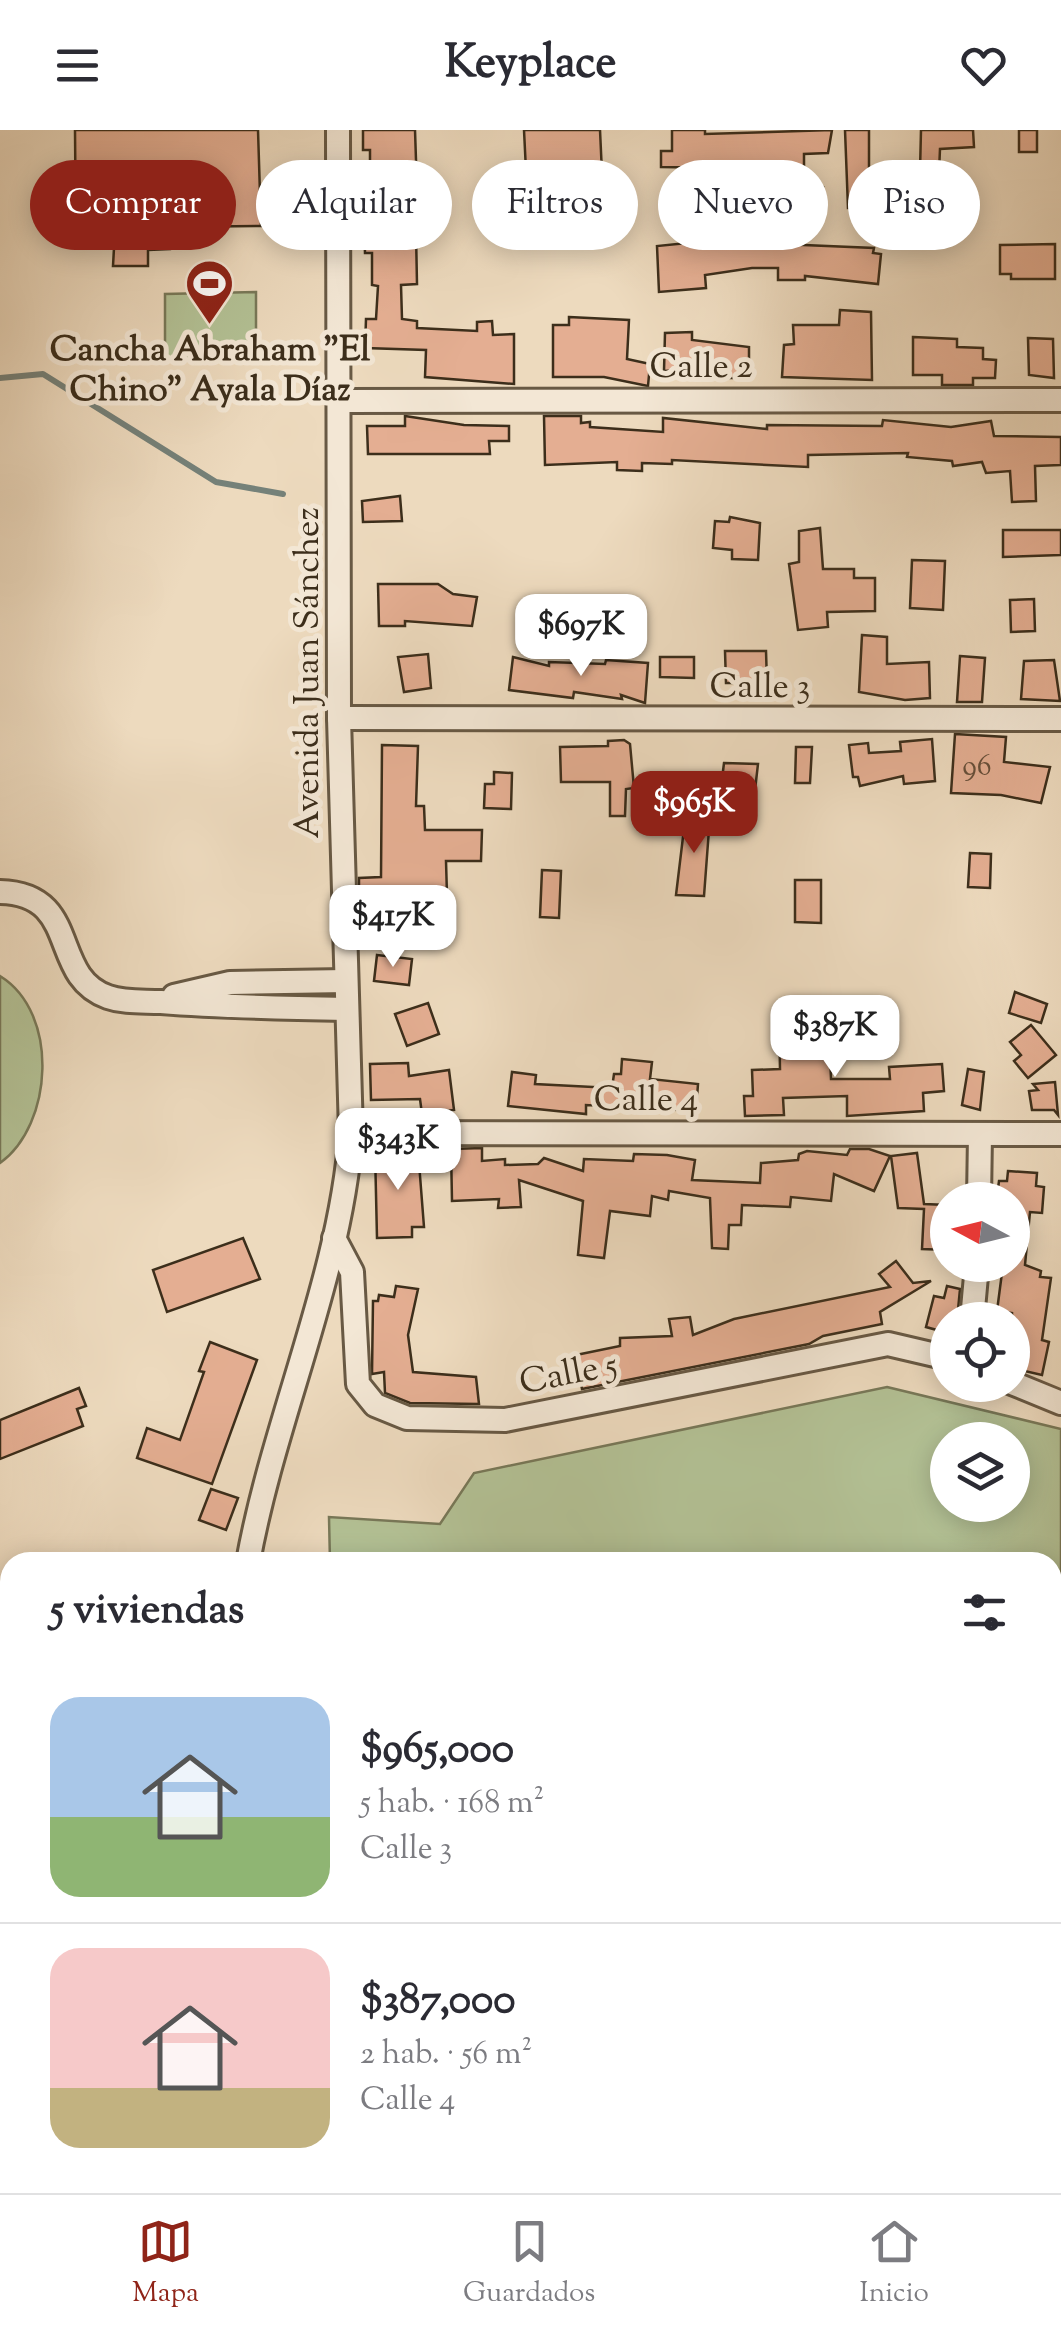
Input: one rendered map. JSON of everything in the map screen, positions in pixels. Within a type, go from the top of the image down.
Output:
[{"type":"street","name":"Avenida Juan Sánchez","points":[[250,1552],[261,1490],[347,1188],[351,1133],[339,718],[338,130]]},
{"type":"street","name":"Calle 2","points":[[340,400],[1061,400]]},
{"type":"street","name":"Calle 3","points":[[339,718],[1061,719]]},
{"type":"street","points":[[0,892],[24,895],[52,915],[80,979],[94,991],[126,1001],[347,1009]]},
{"type":"street","points":[[151,1001],[230,983],[346,982]]},
{"type":"street","name":"Calle 4","points":[[351,1133],[1061,1134]]},
{"type":"street","points":[[979,1182],[980,1134]]},
{"type":"street","name":"Calle 5","points":[[334,1238],[352,1272],[358,1384],[375,1405],[407,1418],[505,1420],[888,1344],[930,1354]]},
{"type":"street","points":[[1030,1390],[1061,1403]]},
{"type":"green space","name":"Cancha Abraham \"El Chino\" Ayala Díaz","points":[[256,292],[256,358],[165,359],[165,294]]},
{"type":"green space","points":[[0,976],[19,993],[33,1015],[42,1069],[31,1123],[18,1146],[0,1163]]},
{"type":"green space","points":[[887,1387],[930,1397],[930,1402],[949,1402],[1061,1429],[1061,1552],[330,1552],[329,1517],[440,1524],[474,1473]]},
{"type":"building","points":[[75,130],[258,130],[256,226],[236,226],[236,160],[75,160]]},
{"type":"building","points":[[363,130],[415,130],[416,160],[370,160],[370,150],[363,150]]},
{"type":"building","points":[[524,130],[600,130],[601,160],[525,160]]},
{"type":"building","points":[[672,130],[705,130],[705,134],[832,130],[828,153],[804,154],[804,160],[661,160],[661,151],[672,151]]},
{"type":"building","points":[[845,130],[869,130],[869,160],[848,160],[848,208]]},
{"type":"building","points":[[921,130],[973,130],[974,147],[940,149],[940,160],[920,160]]},
{"type":"building","points":[[1019,130],[1037,130],[1037,152],[1019,152]]},
{"type":"building","points":[[1055,244],[1055,279],[1011,279],[1011,274],[1000,274],[1000,245]]},
{"type":"building","points":[[657,246],[658,250],[828,250],[828,246],[874,250],[881,254],[878,284],[805,276],[805,280],[778,280],[778,268],[752,268],[705,275],[706,288],[659,292]]},
{"type":"building","points":[[114,250],[148,250],[148,266],[113,266]]},
{"type":"building","points":[[365,250],[416,250],[417,284],[401,285],[402,319],[417,321],[417,328],[477,331],[477,322],[492,321],[493,335],[514,334],[514,384],[425,377],[426,350],[365,348],[366,319],[376,319],[378,286],[372,285],[372,253]]},
{"type":"building","points":[[840,310],[871,312],[872,380],[782,377],[784,345],[794,344],[793,325],[839,325]]},
{"type":"building","points":[[569,317],[629,320],[627,359],[650,364],[648,386],[604,377],[553,377],[553,325],[569,325]]},
{"type":"building","points":[[692,332],[692,340],[749,347],[749,378],[717,378],[717,368],[664,371],[665,333]]},
{"type":"building","points":[[913,337],[957,339],[957,347],[983,348],[983,359],[996,360],[995,378],[973,378],[973,385],[942,385],[942,375],[913,375]]},
{"type":"building","points":[[1028,338],[1053,339],[1054,378],[1029,375]]},
{"type":"building","points":[[405,416],[464,425],[509,426],[509,441],[489,441],[490,454],[368,454],[367,426],[405,426]]},
{"type":"building","points":[[544,416],[581,416],[581,423],[590,422],[590,427],[663,432],[663,418],[767,429],[767,425],[882,426],[883,420],[951,427],[991,421],[994,436],[1061,437],[1061,465],[1035,466],[1036,501],[1012,502],[1010,471],[986,473],[982,462],[953,466],[952,461],[907,457],[908,453],[808,455],[808,467],[672,460],[672,464],[642,463],[642,471],[617,470],[617,462],[545,465]]},
{"type":"building","points":[[400,496],[402,521],[363,522],[362,501]]},
{"type":"building","points":[[730,517],[760,523],[758,560],[732,559],[732,550],[713,548],[715,521],[729,522]]},
{"type":"building","points":[[820,528],[823,569],[854,569],[854,578],[875,578],[875,611],[827,612],[828,627],[798,630],[789,564],[799,562],[799,531]]},
{"type":"building","points":[[1003,530],[1061,530],[1061,555],[1003,557]]},
{"type":"building","points":[[912,560],[945,561],[943,610],[910,608]]},
{"type":"building","points":[[378,584],[438,584],[453,594],[477,597],[472,626],[405,621],[405,626],[379,626]]},
{"type":"building","points":[[1034,599],[1035,631],[1011,632],[1010,600]]},
{"type":"building","points":[[862,635],[887,637],[887,664],[929,662],[930,698],[905,700],[859,692]]},
{"type":"building","points":[[725,651],[766,651],[767,683],[726,683]]},
{"type":"building","points":[[428,654],[431,688],[404,692],[398,657]]},
{"type":"building","points":[[960,656],[985,658],[982,702],[957,702]]},
{"type":"building","points":[[513,657],[549,666],[549,662],[605,664],[606,660],[648,663],[645,703],[621,695],[622,699],[574,692],[573,698],[509,690]]},
{"type":"building","points":[[660,657],[694,657],[694,678],[660,677]]},
{"type":"building","points":[[1054,660],[1060,701],[1021,699],[1024,661]]},
{"type":"building","points":[[955,734],[1006,737],[1004,762],[1050,767],[1041,803],[1001,795],[951,793]]},
{"type":"building","points":[[932,739],[935,781],[904,784],[903,776],[860,786],[858,777],[853,777],[849,745],[868,743],[869,753],[901,751],[900,742]]},
{"type":"building","points":[[624,740],[630,744],[634,788],[626,789],[625,816],[610,816],[610,782],[561,782],[560,747],[608,746],[608,741]]},
{"type":"building","points":[[382,745],[418,746],[416,806],[424,806],[425,830],[482,830],[481,861],[446,861],[447,895],[421,894],[422,924],[373,926],[368,898],[359,899],[359,878],[381,877]]},
{"type":"building","points":[[796,747],[812,747],[810,783],[795,783]]},
{"type":"building","points":[[724,763],[758,764],[752,816],[718,812]]},
{"type":"building","points":[[494,772],[512,773],[511,809],[484,808],[485,784],[494,784]]},
{"type":"building","points":[[686,812],[710,816],[704,896],[676,895]]},
{"type":"building","points":[[970,853],[991,854],[990,888],[968,887]]},
{"type":"building","points":[[542,870],[561,871],[559,918],[540,917]]},
{"type":"building","points":[[795,880],[821,880],[821,923],[795,922]]},
{"type":"building","points":[[377,955],[412,959],[409,985],[374,981]]},
{"type":"building","points":[[1015,992],[1047,1004],[1041,1023],[1009,1013]]},
{"type":"building","points":[[428,1003],[439,1034],[407,1046],[395,1014]]},
{"type":"building","points":[[779,1014],[805,1014],[808,1053],[830,1053],[831,1079],[890,1079],[889,1067],[942,1064],[944,1091],[923,1093],[924,1111],[847,1116],[847,1096],[783,1098],[784,1115],[745,1116],[744,1096],[753,1096],[752,1070],[780,1069]]},
{"type":"building","points":[[1031,1025],[1056,1055],[1028,1078],[1014,1061],[1021,1055],[1010,1042]]},
{"type":"building","points":[[622,1059],[652,1062],[650,1079],[698,1084],[696,1111],[586,1105],[586,1114],[508,1106],[512,1072],[536,1075],[535,1084],[612,1088],[614,1074],[621,1074]]},
{"type":"building","points":[[408,1063],[409,1076],[449,1070],[454,1110],[422,1114],[420,1099],[371,1100],[370,1064]]},
{"type":"building","points":[[968,1069],[984,1072],[980,1110],[962,1105]]},
{"type":"building","points":[[1055,1082],[1058,1115],[1054,1110],[1032,1110],[1029,1091],[1038,1090],[1033,1084]]},
{"type":"building","points":[[482,1148],[482,1161],[505,1159],[505,1165],[538,1164],[544,1158],[583,1171],[584,1159],[633,1161],[634,1154],[667,1155],[695,1160],[692,1180],[760,1183],[761,1163],[798,1160],[799,1154],[807,1151],[847,1155],[850,1149],[869,1149],[890,1156],[874,1191],[834,1174],[831,1201],[791,1197],[790,1207],[742,1205],[741,1225],[729,1225],[728,1249],[712,1248],[710,1198],[669,1191],[668,1200],[652,1196],[650,1216],[610,1211],[604,1258],[578,1255],[583,1201],[519,1180],[521,1207],[498,1208],[499,1199],[452,1201],[451,1149]]},
{"type":"building","points":[[375,1150],[418,1150],[424,1227],[412,1227],[412,1237],[377,1238]]},
{"type":"building","points":[[917,1153],[924,1204],[930,1204],[930,1249],[922,1249],[924,1209],[898,1208],[891,1156]]},
{"type":"building","points":[[1008,1171],[1037,1173],[1036,1186],[1044,1187],[1042,1213],[1030,1212],[1030,1182],[999,1182],[1007,1181]]},
{"type":"building","points":[[243,1238],[260,1279],[167,1312],[153,1270]]},
{"type":"building","points":[[896,1261],[913,1283],[930,1282],[880,1312],[882,1324],[823,1336],[809,1344],[582,1389],[576,1355],[620,1346],[620,1338],[672,1336],[669,1319],[690,1317],[693,1335],[734,1319],[890,1287],[879,1274]]},
{"type":"building","points":[[1030,1267],[1041,1271],[1040,1277],[1051,1278],[1042,1340],[1049,1342],[1042,1375],[1030,1372],[1030,1302],[998,1302],[1001,1282],[1030,1282]]},
{"type":"building","points":[[396,1286],[418,1289],[408,1335],[413,1372],[476,1377],[479,1404],[410,1403],[385,1393],[384,1372],[372,1374],[373,1301],[378,1301],[379,1295],[394,1297]]},
{"type":"building","points":[[947,1286],[960,1289],[959,1302],[932,1302],[934,1296],[944,1298]]},
{"type":"building","points":[[210,1342],[257,1360],[212,1484],[137,1458],[147,1428],[180,1440],[204,1372],[199,1371]]},
{"type":"building","points":[[79,1388],[86,1406],[77,1409],[83,1426],[0,1459],[0,1420]]},
{"type":"building","points":[[211,1489],[238,1498],[226,1530],[199,1520]]},
{"type":"waterway","points":[[0,378],[43,374],[216,482],[283,494]]},
{"type":"place","name":"Cancha Abraham \"El Chino\" Ayala Díaz","points":[[210,326]]}]
